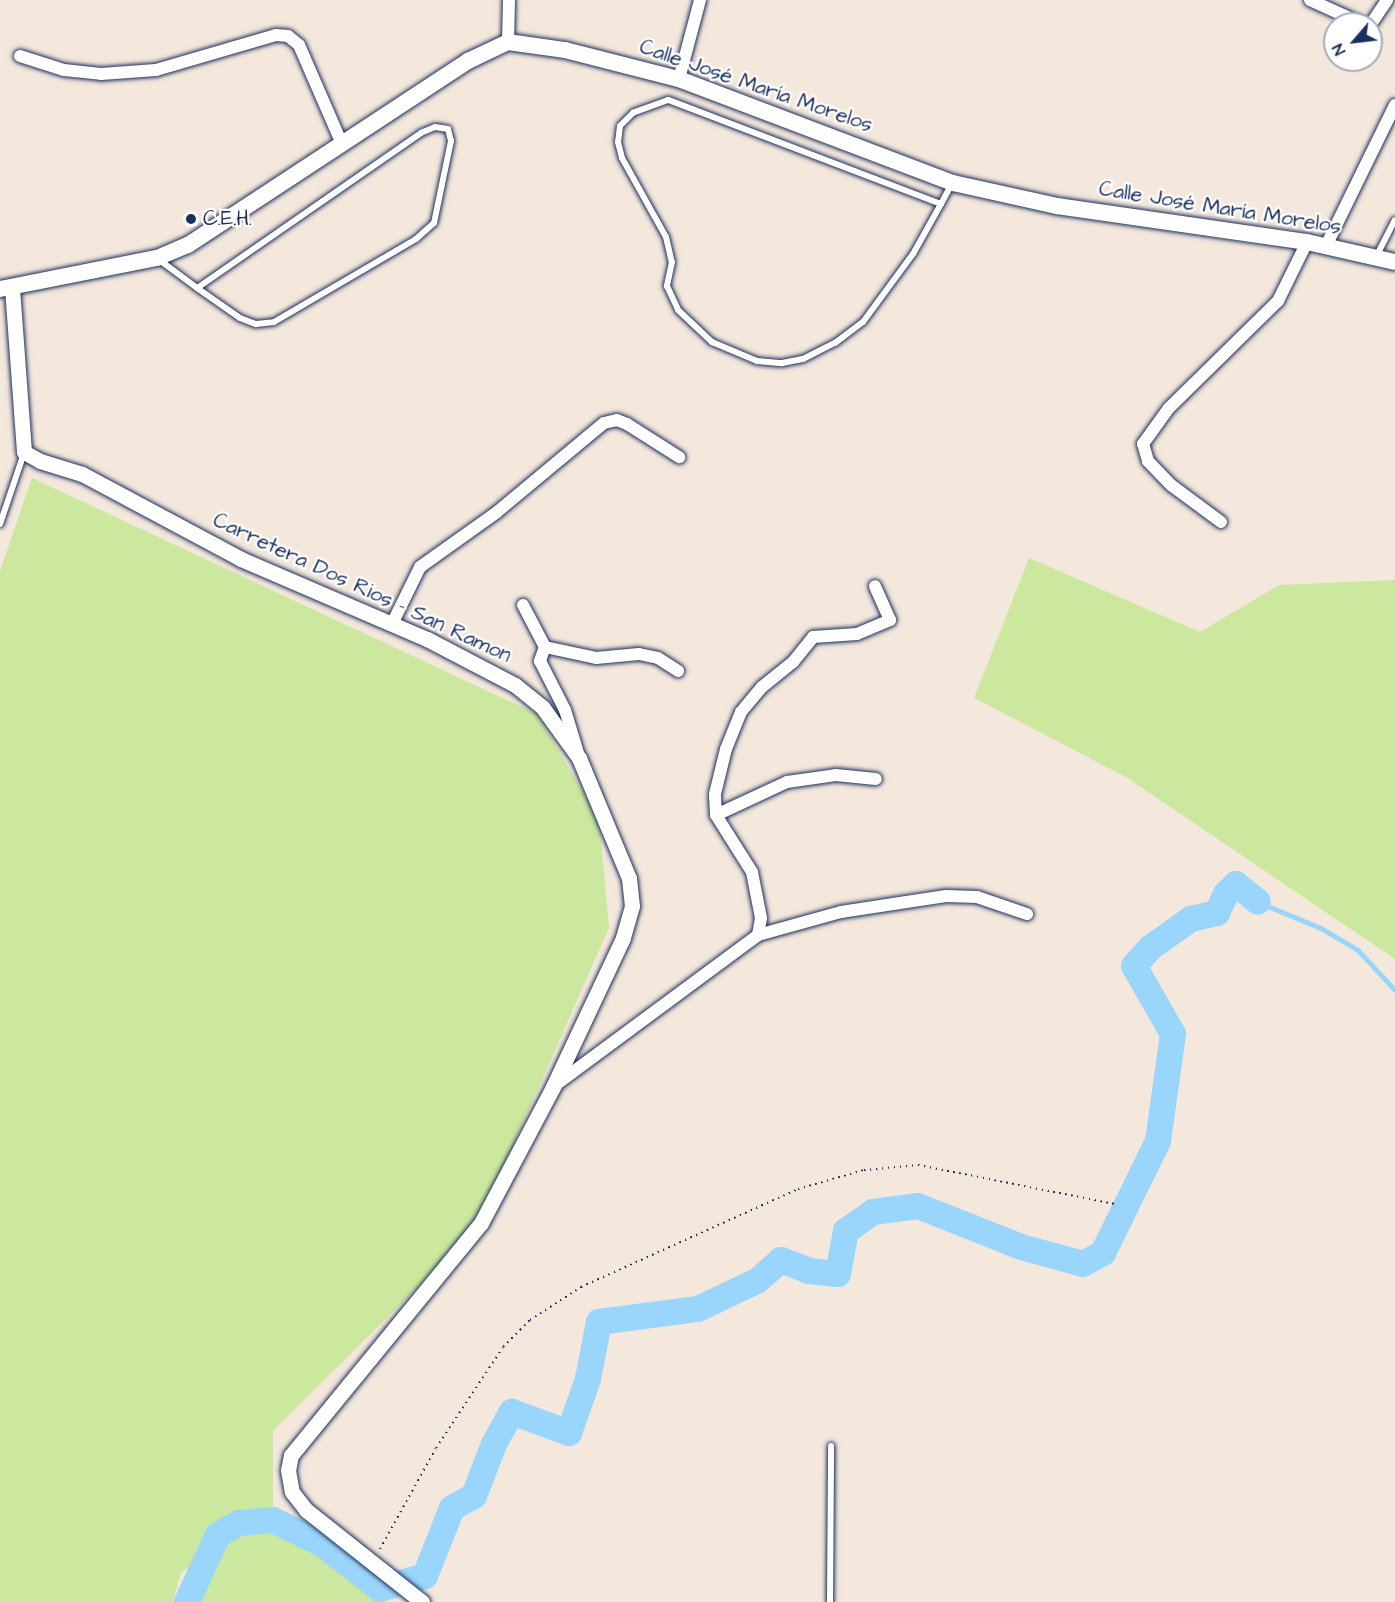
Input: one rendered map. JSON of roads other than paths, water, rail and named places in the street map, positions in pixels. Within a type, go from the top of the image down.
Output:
[{"type":"main road","name":"Calle José María Morelos","points":[[508,42],[575,52],[679,79],[952,183],[1057,206],[1307,242],[1377,256],[1395,262]]},
{"type":"main road","points":[[6,289],[157,258],[221,225],[468,61],[508,42]]},
{"type":"street","points":[[508,42],[509,0]]},
{"type":"street","points":[[679,79],[700,0]]},
{"type":"street","points":[[1310,0],[1336,12]]},
{"type":"street","points":[[20,56],[74,71],[101,74],[156,70],[276,35],[288,36],[299,45],[342,144]]},
{"type":"street","points":[[1326,246],[1395,105]]},
{"type":"street","points":[[1221,522],[1171,485],[1148,461],[1143,444],[1170,408],[1278,301],[1307,242]]},
{"type":"street","points":[[6,289],[24,452]]},
{"type":"street","points":[[392,624],[420,567],[497,512],[604,423],[617,420],[627,424],[679,457]]},
{"type":"street","name":"Carretera Dos Rios - San Ramon","points":[[24,452],[123,494],[241,559],[392,624],[515,685],[543,708],[579,758],[615,837],[628,878],[632,906],[623,938],[553,1087],[469,1240],[318,1418],[291,1455],[288,1470],[292,1492],[306,1510],[371,1564],[418,1599]]},
{"type":"street","points":[[758,934],[761,918],[752,872],[716,815],[715,794],[741,711],[762,687],[793,662],[813,637],[857,634],[890,620],[875,586]]},
{"type":"street","points":[[523,605],[545,647],[540,661],[565,710],[579,758]]},
{"type":"street","points":[[545,647],[596,658],[639,654],[658,658],[678,671]]},
{"type":"street","points":[[716,815],[787,782],[836,775],[876,779]]},
{"type":"street","points":[[553,1087],[758,934],[841,912],[946,896],[977,897],[1027,914]]},
{"type":"lane","points":[[941,204],[668,100],[640,109],[620,126],[618,142],[622,158],[666,237],[672,262],[667,286],[678,310],[712,342],[758,361],[782,363],[802,359],[835,343],[863,322],[893,285],[941,204],[952,183]]},
{"type":"lane","points":[[157,258],[197,288],[240,318],[256,324],[274,322],[417,239],[434,223],[440,203],[451,141],[448,129],[435,127],[421,133],[197,288]]},
{"type":"lane","points":[[1377,256],[1395,220]]},
{"type":"lane","points":[[0,524],[24,452]]},
{"type":"lane","points":[[830,1602],[831,1446]]},
{"type":"waterway","points":[[187,1602],[218,1535],[239,1523],[273,1520],[322,1544],[380,1589],[425,1576],[452,1508],[474,1496],[494,1444],[512,1412],[569,1433],[588,1379],[599,1322],[698,1309],[757,1281],[781,1260],[809,1271],[838,1274],[846,1231],[873,1212],[918,1206],[1021,1247],[1083,1264],[1103,1253],[1158,1141],[1173,1034],[1134,966],[1150,948],[1191,919],[1217,913],[1226,894],[1236,884],[1258,902]]},
{"type":"waterway","points":[[1258,902],[1321,928],[1358,950],[1395,990]]},
{"type":"place","name":"C.E.H.","points":[[191,219]]}]
